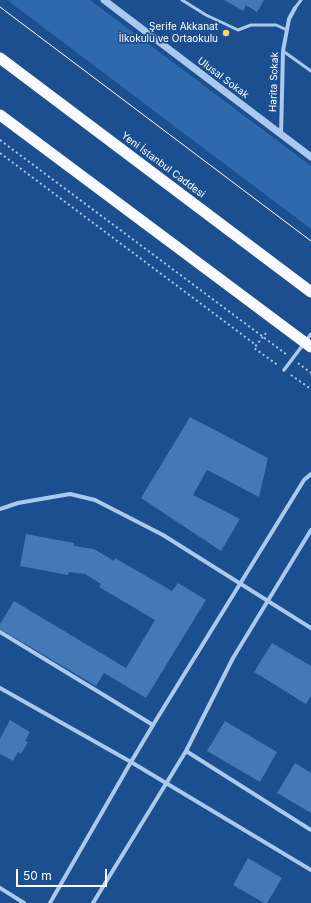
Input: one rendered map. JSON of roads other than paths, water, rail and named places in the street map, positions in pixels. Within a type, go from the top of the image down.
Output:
[{"type":"highway","name":"Yeni İstanbul Caddesi","points":[[0,58],[311,292]]},
{"type":"highway","points":[[0,115],[311,347]]},
{"type":"street","name":"Ulusal Sokak","points":[[104,0],[311,157]]},
{"type":"street","name":"Harita Sokak","points":[[281,134],[283,51],[289,19],[295,8]]},
{"type":"street","points":[[284,370],[311,334]]},
{"type":"street","points":[[50,903],[153,725],[304,480],[311,474]]},
{"type":"street","points":[[0,509],[18,503],[70,494],[95,500],[163,535],[311,628]]},
{"type":"street","points":[[93,903],[186,751],[233,658],[311,530]]},
{"type":"street","points":[[0,632],[153,725]]},
{"type":"street","points":[[0,688],[131,762],[311,870]]},
{"type":"street","points":[[186,751],[311,830]]},
{"type":"street","points":[[0,888],[24,903]]},
{"type":"lane","points":[[182,0],[206,15],[238,30],[251,25],[276,25],[287,30]]},
{"type":"lane","points":[[295,8],[301,0]]},
{"type":"lane","points":[[283,51],[311,70]]},
{"type":"tram line","points":[[0,7],[311,241]]},
{"type":"place","name":"Şerife Akkanat İlkokulu ve Ortaokulu","points":[[226,33]]}]
